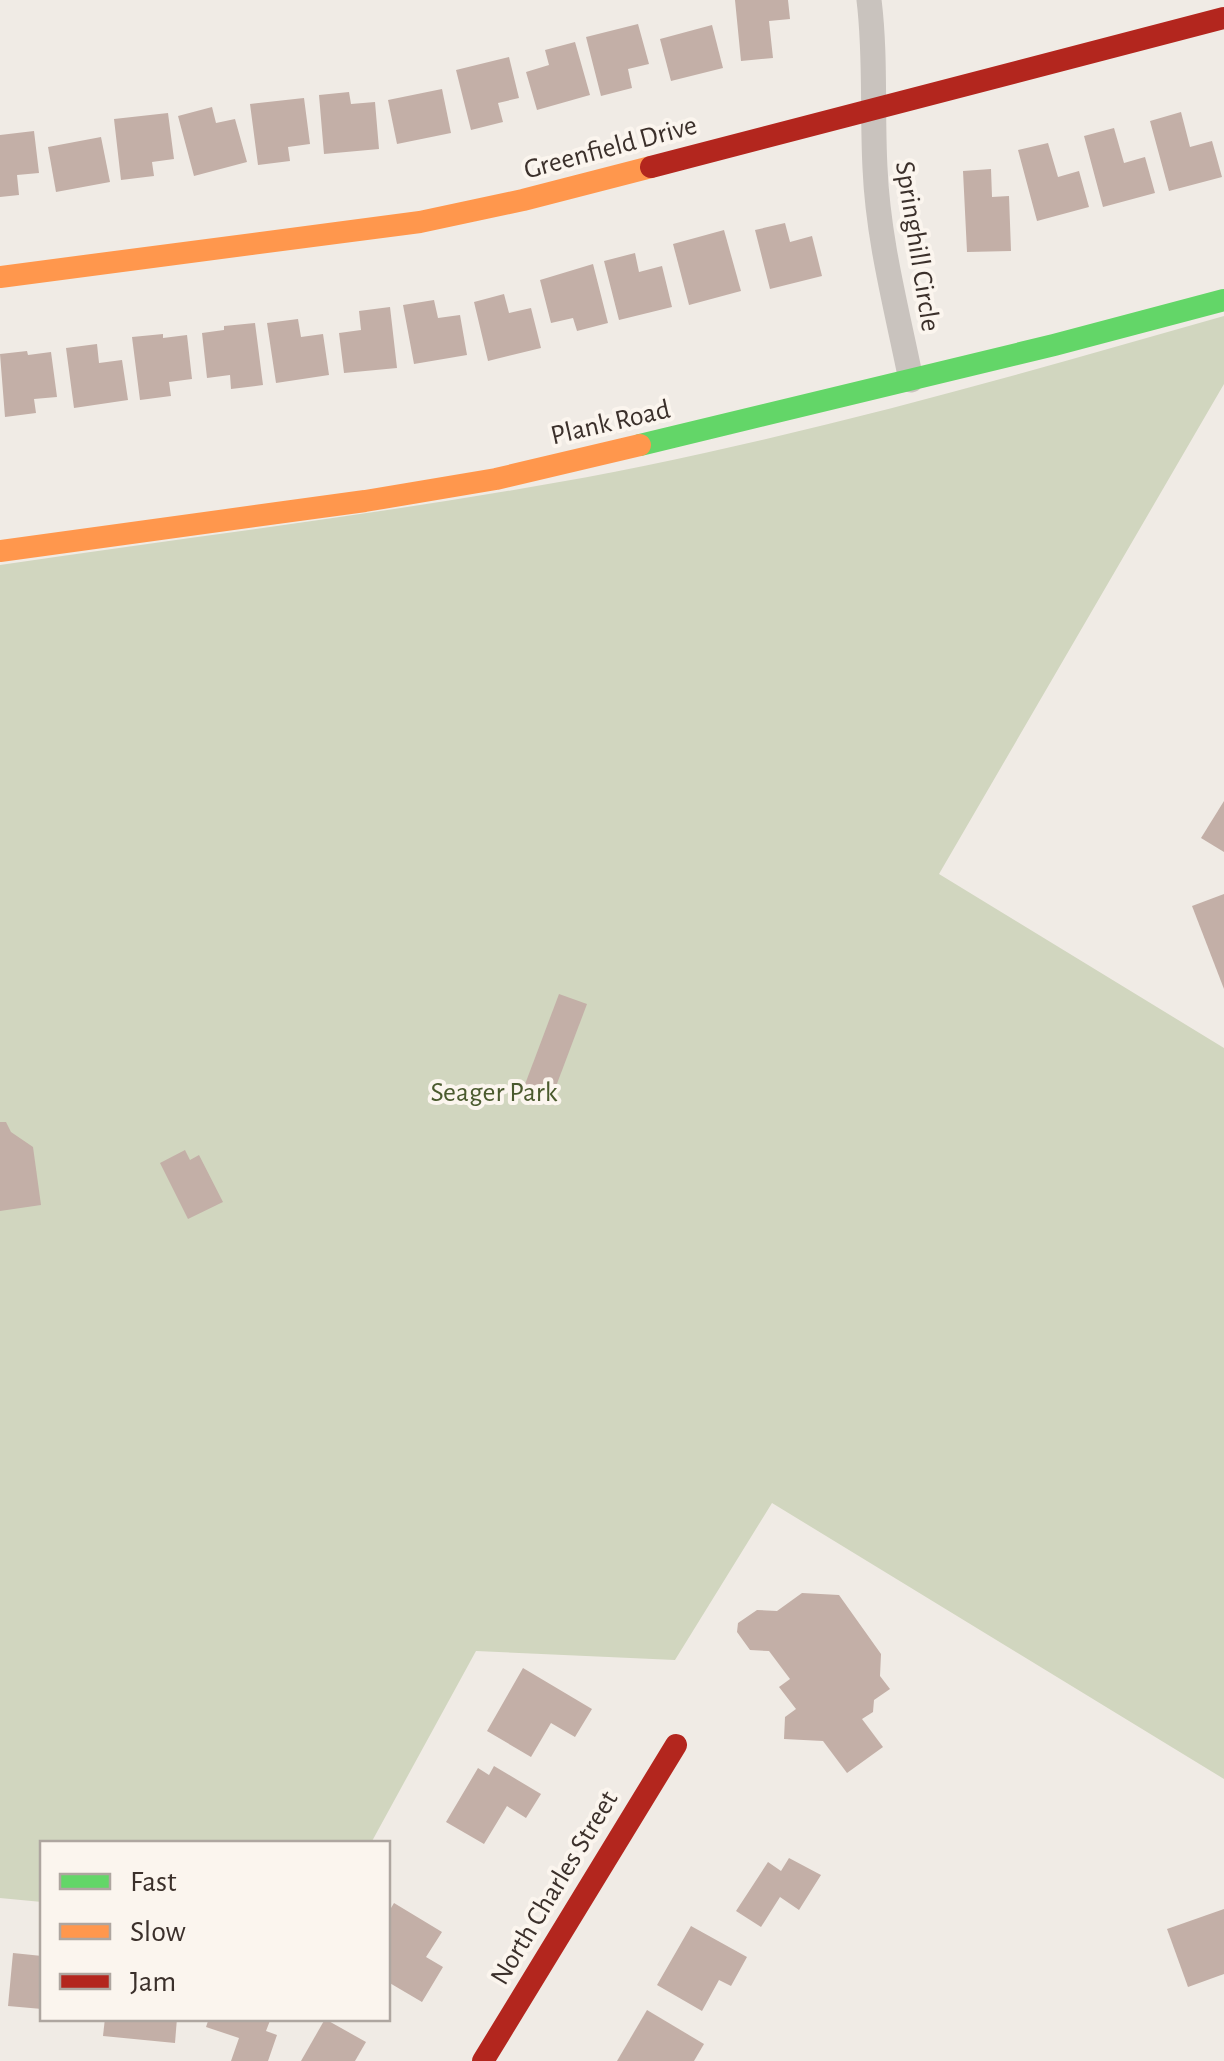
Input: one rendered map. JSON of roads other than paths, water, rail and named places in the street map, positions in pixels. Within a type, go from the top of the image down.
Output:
[{"type":"street","name":"Springhill Circle","points":[[869,0],[881,228],[911,380]]},
{"type":"street","name":"Greenfield Drive","points":[[0,277],[420,222],[522,200],[1224,18]]},
{"type":"street","name":"Plank Road","points":[[0,552],[448,488],[911,380],[1224,300]]},
{"type":"street","name":"North Charles Street","points":[[483,2061],[676,1745]]},
{"type":"park label","name":"Seager Park","points":[[494,1091]]}]
